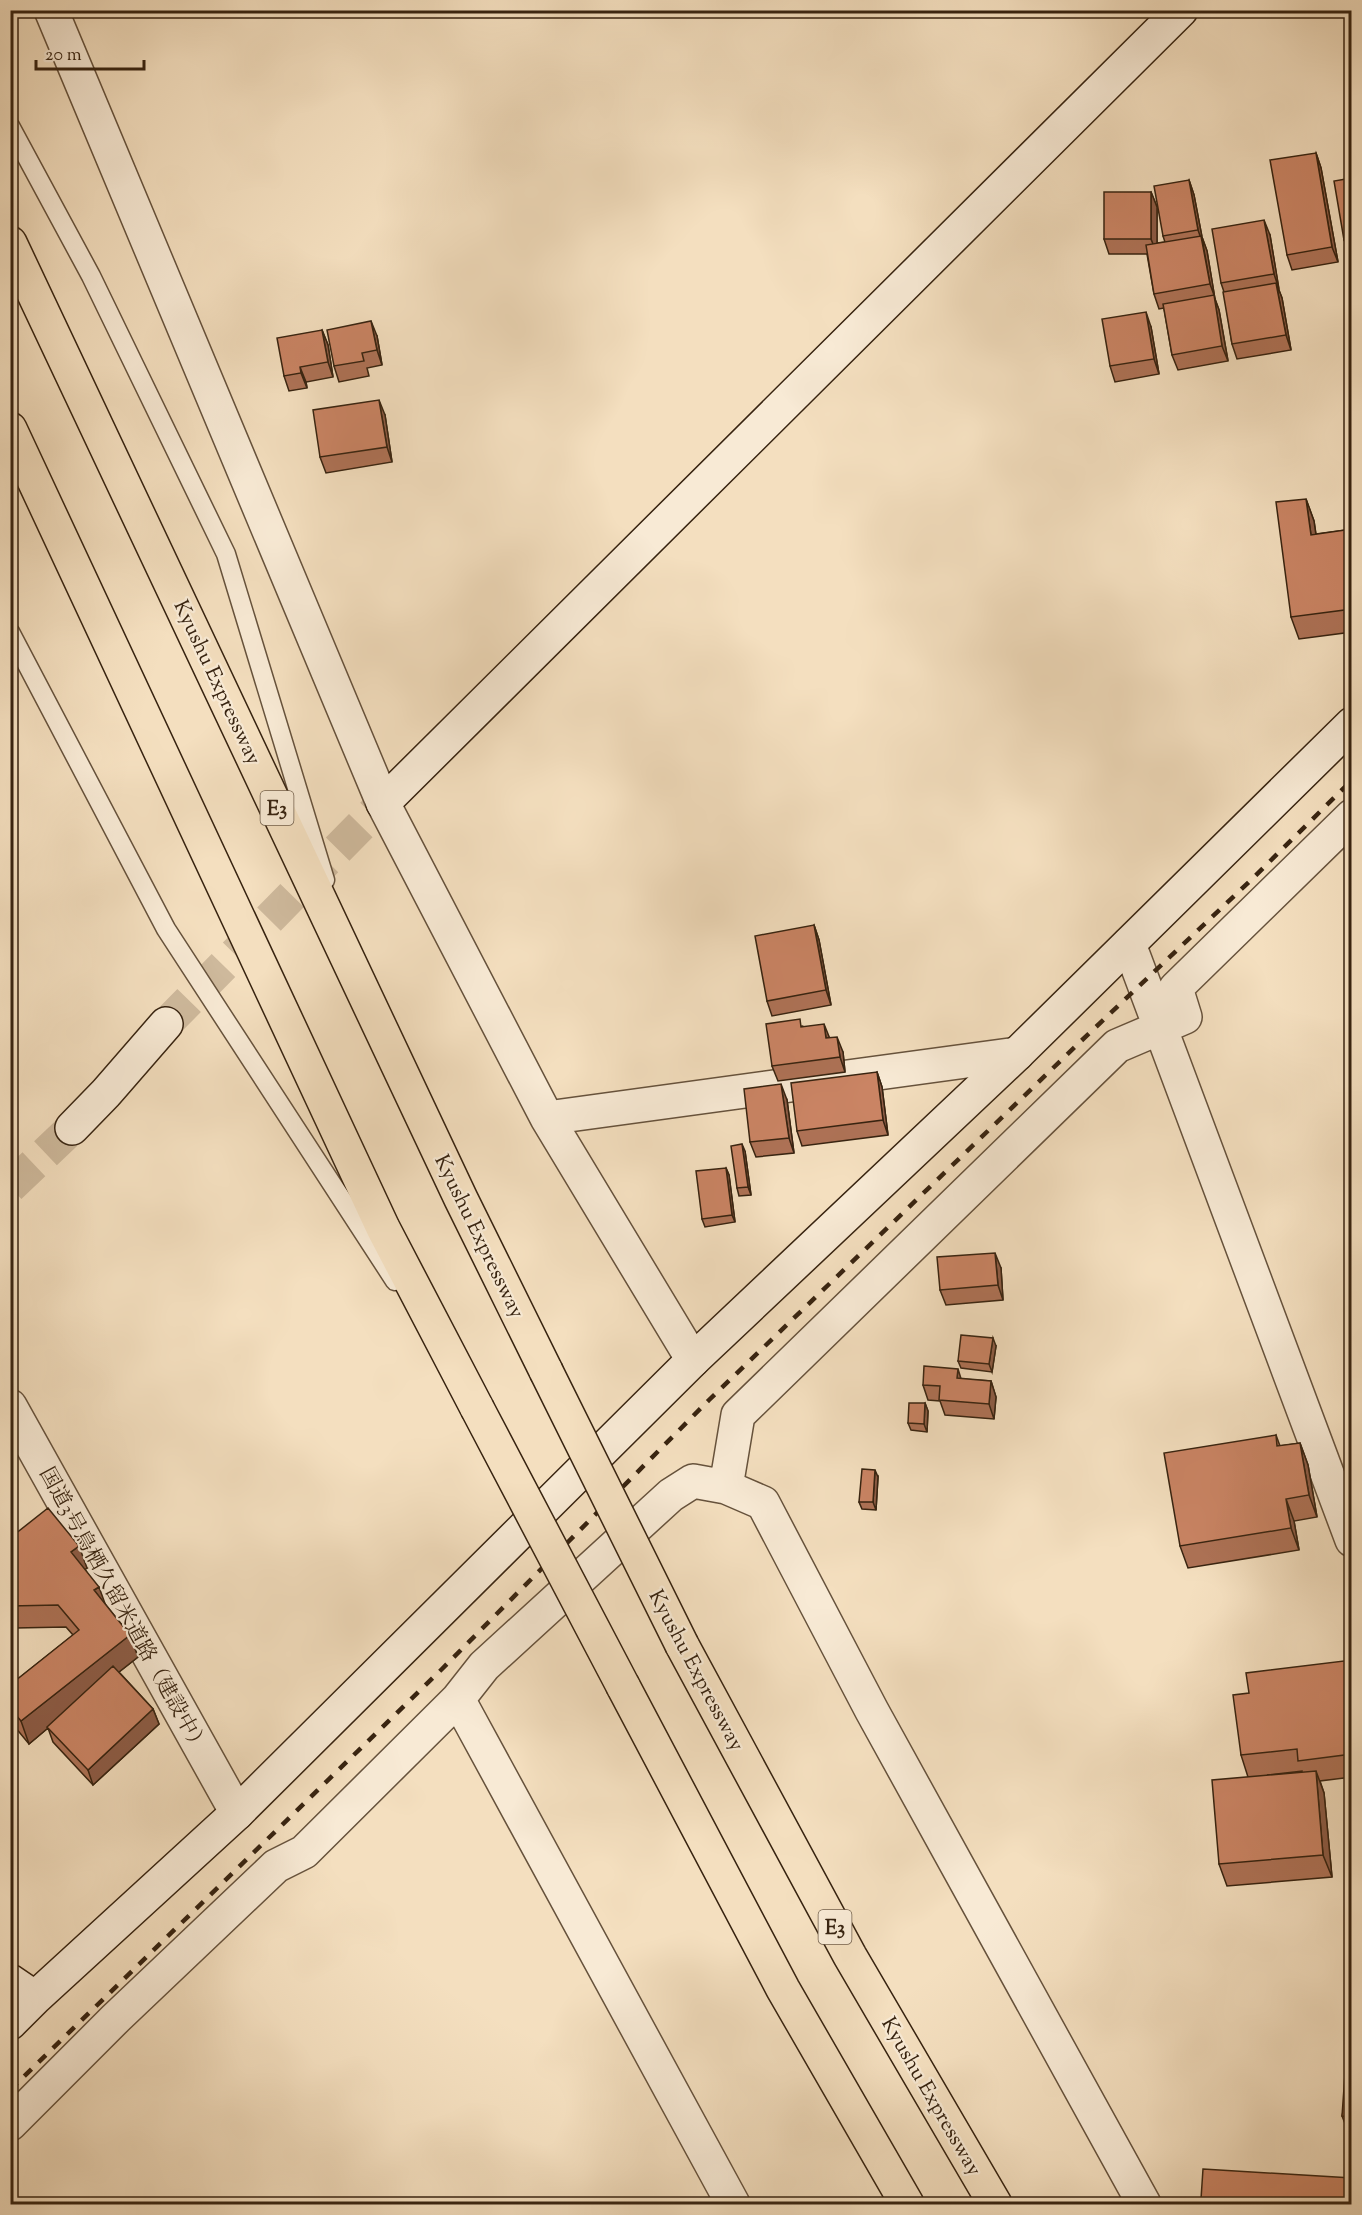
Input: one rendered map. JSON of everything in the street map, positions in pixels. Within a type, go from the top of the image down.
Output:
[{"type":"highway","name":"Kyushu Expressway","points":[[10,243],[461,1199],[682,1645],[850,1956],[995,2205]]},
{"type":"highway","points":[[10,429],[383,1228],[783,1989],[907,2205]]},
{"type":"street","points":[[51,10],[383,803],[547,1118],[693,1360]]},
{"type":"street","points":[[383,803],[1181,10]]},
{"type":"street","points":[[10,2023],[22,1989],[237,1813],[693,1360],[1017,1054],[1352,724]]},
{"type":"street","points":[[726,1487],[738,1415],[1117,1046],[1185,1017],[1176,988],[1352,816]]},
{"type":"street","points":[[1129,944],[1352,1540]]},
{"type":"street","points":[[72,1128],[166,1024]]},
{"type":"street","points":[[547,1118],[1017,1054]]},
{"type":"street","name":"国道3号鳥栖久留米道路（建設中）","points":[[10,1406],[237,1813]]},
{"type":"street","points":[[10,2124],[116,2018],[276,1866],[304,1852],[458,1699],[484,1666],[671,1495],[693,1481],[726,1487],[763,1503],[872,1711],[1144,2205]]},
{"type":"street","points":[[458,1699],[733,2205]]},
{"type":"lane","points":[[10,126],[91,276],[226,554],[350,963]]},
{"type":"lane","points":[[10,632],[165,929],[477,1408]]},
{"type":"building","points":[[1316,153],[1332,247],[1287,255],[1270,160]]},
{"type":"building","points":[[1352,178],[1352,239],[1344,240],[1334,181]]},
{"type":"building","points":[[1189,180],[1198,230],[1163,236],[1154,186]]},
{"type":"building","points":[[1104,192],[1151,192],[1151,239],[1104,239]]},
{"type":"building","points":[[1264,220],[1274,274],[1221,283],[1212,229]]},
{"type":"building","points":[[1201,236],[1210,284],[1154,294],[1146,245]]},
{"type":"building","points":[[1276,283],[1286,335],[1232,344],[1223,292]]},
{"type":"building","points":[[1214,295],[1222,346],[1172,355],[1163,304]]},
{"type":"building","points":[[1146,312],[1154,359],[1110,366],[1102,319]]},
{"type":"building","points":[[371,321],[377,350],[362,353],[364,361],[334,366],[327,330]]},
{"type":"building","points":[[322,330],[328,362],[300,367],[301,373],[284,376],[277,338]]},
{"type":"building","points":[[379,400],[387,447],[320,457],[313,410]]},
{"type":"building","points":[[1306,499],[1311,535],[1352,529],[1352,609],[1291,617],[1276,502]]},
{"type":"building","points":[[814,925],[826,990],[767,1001],[755,936]]},
{"type":"building","points":[[800,1019],[801,1027],[824,1024],[826,1038],[837,1037],[840,1057],[772,1066],[766,1024]]},
{"type":"building","points":[[877,1072],[883,1120],[797,1131],[791,1083]]},
{"type":"building","points":[[781,1084],[789,1138],[750,1142],[744,1089]]},
{"type":"building","points":[[742,1144],[748,1187],[737,1188],[731,1146]]},
{"type":"building","points":[[726,1168],[732,1215],[702,1219],[696,1171]]},
{"type":"building","points":[[995,1253],[998,1285],[940,1290],[937,1257]]},
{"type":"building","points":[[961,1335],[993,1338],[989,1364],[958,1361]]},
{"type":"building","points":[[924,1366],[958,1369],[957,1378],[991,1381],[989,1404],[939,1400],[940,1386],[923,1385]]},
{"type":"building","points":[[909,1403],[925,1403],[924,1424],[908,1423]]},
{"type":"building","points":[[1276,1435],[1277,1446],[1300,1443],[1309,1495],[1286,1499],[1291,1528],[1180,1546],[1164,1453]]},
{"type":"building","points":[[862,1469],[875,1470],[873,1502],[859,1502]]},
{"type":"building","points":[[48,1508],[79,1546],[71,1552],[99,1587],[94,1590],[130,1635],[21,1721],[10,1708],[10,1685],[79,1630],[58,1605],[10,1606],[10,1538]]},
{"type":"building","points":[[1352,1660],[1352,1754],[1298,1761],[1297,1749],[1241,1755],[1233,1695],[1249,1693],[1246,1673]]},
{"type":"building","points":[[113,1666],[153,1709],[88,1770],[47,1727]]},
{"type":"building","points":[[1316,1771],[1323,1855],[1219,1864],[1212,1780]]},
{"type":"building","points":[[1345,2074],[1352,2074],[1352,2117],[1342,2116]]},
{"type":"building","points":[[1203,2169],[1352,2178],[1352,2205],[1289,2205],[1201,2199]]},
{"type":"tunnel","points":[[166,1024],[383,803]]},
{"type":"tunnel","points":[[10,1187],[72,1128]]},
{"type":"railway","points":[[10,2090],[442,1669],[709,1400],[1251,880],[1352,780]]}]
